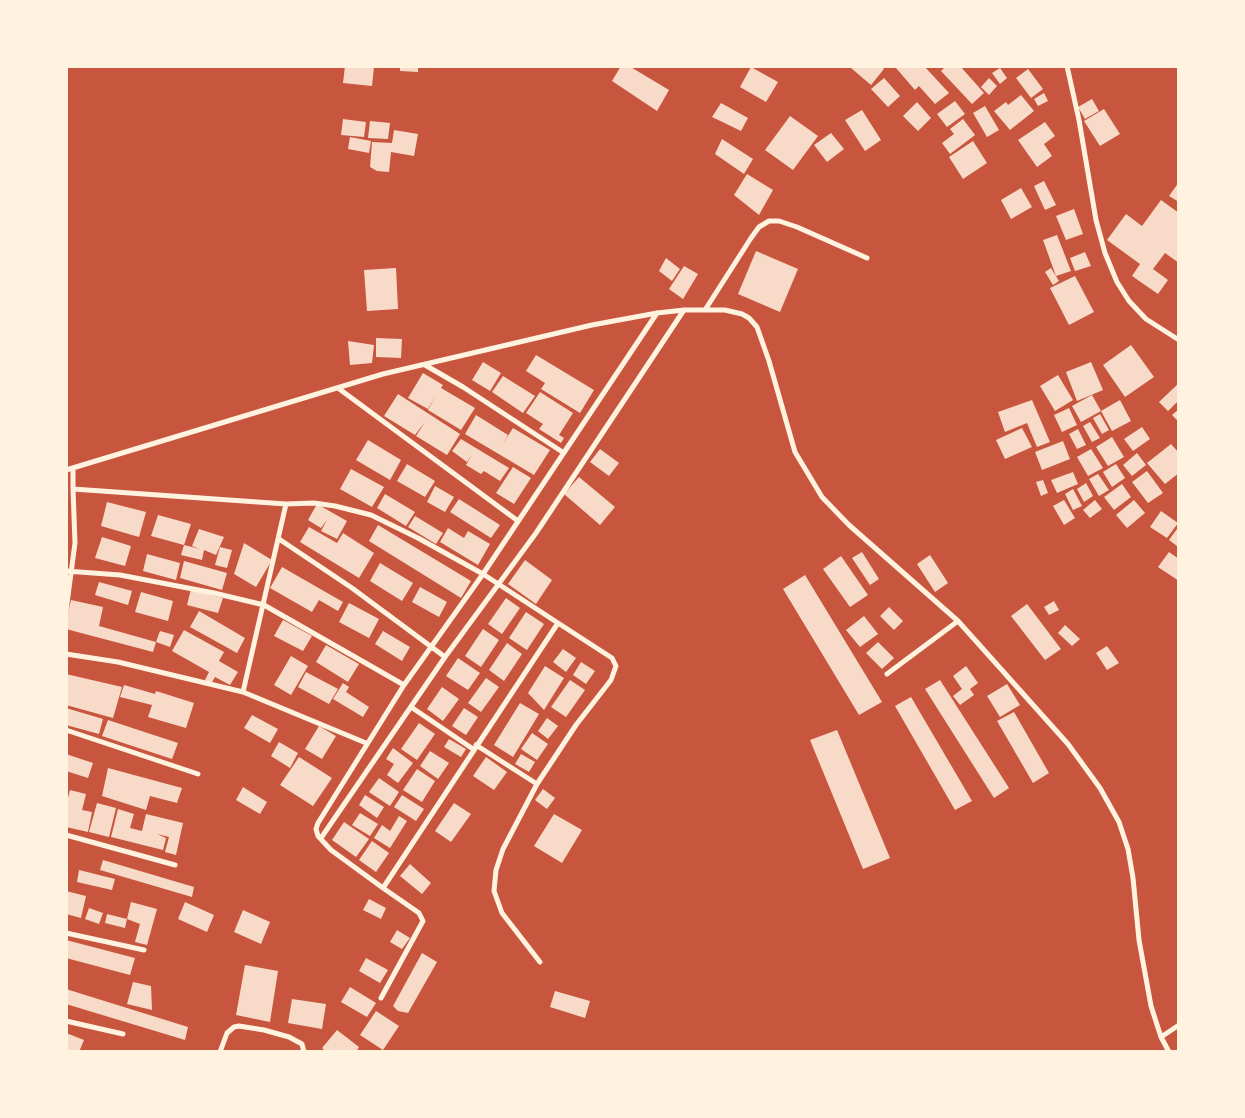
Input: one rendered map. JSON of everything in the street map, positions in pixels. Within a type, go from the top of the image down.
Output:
[{"type":"street","points":[[1067,66],[1079,120],[1096,220],[1105,253],[1117,282],[1129,301],[1146,319],[1179,340]]},
{"type":"street","points":[[705,310],[751,238],[759,228],[769,222],[779,221],[796,227],[867,258]]},
{"type":"street","points":[[321,838],[445,657],[536,533],[684,310]]},
{"type":"street","points":[[66,470],[383,374],[592,325],[684,310],[732,311],[742,314],[753,322],[764,346],[795,452],[822,497],[849,525],[958,621],[1068,744],[1100,788],[1119,822],[1128,850],[1151,1006],[1168,1052]]},
{"type":"street","points":[[381,998],[423,921],[419,914],[336,854],[317,832],[318,822],[404,685],[483,574],[657,313]]},
{"type":"street","points":[[425,365],[564,453]]},
{"type":"street","points":[[338,388],[518,521]]},
{"type":"street","points":[[66,611],[69,571],[75,543],[73,469]]},
{"type":"street","points":[[74,489],[286,504],[323,504],[371,515],[418,538],[483,574],[612,658],[616,666],[611,680],[576,725],[537,784],[502,849],[496,870],[494,891],[502,913],[540,962]]},
{"type":"street","points":[[243,692],[286,504]]},
{"type":"street","points":[[279,539],[352,588],[445,657]]},
{"type":"street","points":[[69,571],[129,576],[264,605],[404,685]]},
{"type":"street","points":[[887,674],[958,621]]},
{"type":"street","points":[[383,888],[474,747],[558,623]]},
{"type":"street","points":[[66,654],[118,662],[243,692],[366,743]]},
{"type":"street","points":[[411,707],[537,784]]},
{"type":"street","points":[[66,730],[198,774]]},
{"type":"street","points":[[66,835],[175,865]]},
{"type":"street","points":[[66,933],[144,950]]},
{"type":"street","points":[[66,1021],[123,1034]]},
{"type":"street","points":[[1161,1037],[1179,1025]]},
{"type":"street","points":[[220,1052],[228,1031],[239,1026],[289,1037],[302,1044],[304,1052]]},
{"type":"building","points":[[345,66],[374,67],[372,86],[343,83]]},
{"type":"building","points":[[400,66],[418,66],[418,72],[400,71]]},
{"type":"building","points":[[621,66],[629,66],[669,90],[657,111],[612,81]]},
{"type":"building","points":[[853,66],[881,66],[884,69],[871,85],[851,68]]},
{"type":"building","points":[[898,66],[924,66],[949,93],[935,104],[919,86],[915,90],[896,68]]},
{"type":"building","points":[[946,66],[960,66],[984,93],[972,104],[941,71]]},
{"type":"building","points":[[751,67],[778,82],[766,102],[740,87]]},
{"type":"building","points":[[1000,68],[1007,78],[1000,84],[992,73]]},
{"type":"building","points":[[1028,69],[1043,89],[1031,98],[1016,78]]},
{"type":"building","points":[[884,78],[900,96],[888,107],[871,89]]},
{"type":"building","points":[[989,78],[997,86],[989,95],[981,87]]},
{"type":"building","points":[[1044,93],[1048,101],[1038,106],[1034,99]]},
{"type":"building","points":[[1021,95],[1034,111],[1010,130],[994,111],[1006,102],[1008,105]]},
{"type":"building","points":[[1092,99],[1099,111],[1085,119],[1078,107]]},
{"type":"building","points":[[955,101],[965,114],[947,127],[937,114]]},
{"type":"building","points":[[917,102],[931,118],[918,131],[903,116]]},
{"type":"building","points":[[721,103],[748,118],[741,131],[712,117]]},
{"type":"building","points":[[985,106],[999,130],[987,137],[973,113]]},
{"type":"building","points":[[1104,109],[1120,134],[1100,146],[1084,121]]},
{"type":"building","points":[[862,110],[881,140],[865,151],[845,120]]},
{"type":"building","points":[[790,116],[818,136],[793,170],[765,150]]},
{"type":"building","points":[[343,119],[366,122],[364,137],[341,135]]},
{"type":"building","points":[[963,119],[975,135],[950,154],[942,143],[954,134],[950,129]]},
{"type":"building","points":[[370,121],[390,123],[388,139],[368,138]]},
{"type":"building","points":[[1045,122],[1055,136],[1044,144],[1052,156],[1037,167],[1018,140]]},
{"type":"building","points":[[394,130],[418,134],[414,156],[391,152],[389,172],[377,171],[370,167],[372,142],[392,143]]},
{"type":"building","points":[[831,133],[844,149],[827,162],[814,145]]},
{"type":"building","points":[[350,137],[371,141],[369,153],[348,149]]},
{"type":"building","points":[[722,139],[753,159],[744,174],[715,154]]},
{"type":"building","points":[[973,141],[987,163],[963,179],[949,157]]},
{"type":"building","points":[[747,174],[773,190],[759,215],[734,195]]},
{"type":"building","points":[[1044,181],[1056,205],[1045,210],[1034,186]]},
{"type":"building","points":[[1179,182],[1179,202],[1169,196]]},
{"type":"building","points":[[1021,188],[1032,207],[1011,219],[1001,200]]},
{"type":"building","points":[[1161,200],[1179,213],[1179,263],[1165,253],[1153,269],[1168,280],[1158,294],[1132,276],[1140,264],[1107,240],[1126,214],[1142,226]]},
{"type":"building","points":[[1074,209],[1083,234],[1066,240],[1056,216]]},
{"type":"building","points":[[1057,235],[1071,271],[1056,276],[1043,240]]},
{"type":"building","points":[[756,251],[798,269],[780,312],[738,294]]},
{"type":"building","points":[[1085,252],[1091,266],[1075,271],[1070,258]]},
{"type":"building","points":[[666,258],[680,269],[672,281],[659,271]]},
{"type":"building","points":[[684,266],[698,274],[683,299],[669,289]]},
{"type":"building","points":[[396,268],[398,309],[367,311],[364,270]]},
{"type":"building","points":[[1051,268],[1059,281],[1053,285],[1045,272]]},
{"type":"building","points":[[1075,276],[1094,312],[1069,325],[1050,288]]},
{"type":"building","points":[[376,338],[402,339],[401,358],[376,357]]},
{"type":"building","points":[[348,341],[374,345],[372,363],[350,365]]},
{"type":"building","points":[[1131,345],[1154,377],[1125,397],[1103,365]]},
{"type":"building","points":[[536,355],[594,390],[580,413],[541,389],[545,383],[526,371]]},
{"type":"building","points":[[483,362],[501,373],[490,391],[472,380]]},
{"type":"building","points":[[1091,362],[1103,390],[1077,401],[1066,372]]},
{"type":"building","points":[[423,373],[443,385],[441,388],[475,408],[461,430],[428,410],[437,394],[428,409],[408,398]]},
{"type":"building","points":[[1058,375],[1073,400],[1055,411],[1040,386]]},
{"type":"building","points":[[503,376],[535,396],[523,413],[492,392]]},
{"type":"building","points":[[1179,383],[1179,400],[1168,411],[1159,402]]},
{"type":"building","points":[[540,392],[573,413],[559,435],[564,438],[561,443],[539,429],[543,424],[526,413]]},
{"type":"building","points":[[398,394],[460,434],[447,455],[416,436],[425,422],[415,435],[384,416]]},
{"type":"building","points":[[1092,395],[1101,411],[1081,422],[1072,406]]},
{"type":"building","points":[[1032,400],[1050,442],[1037,447],[1027,423],[1005,432],[998,412]]},
{"type":"building","points":[[1120,400],[1131,421],[1112,431],[1101,411]]},
{"type":"building","points":[[1069,408],[1077,425],[1062,432],[1054,415]]},
{"type":"building","points":[[1179,409],[1179,422],[1172,415]]},
{"type":"building","points":[[1100,414],[1109,430],[1102,434],[1093,418]]},
{"type":"building","points":[[476,415],[508,435],[502,445],[513,428],[550,450],[534,475],[465,434]]},
{"type":"building","points":[[1090,422],[1100,438],[1092,442],[1083,426]]},
{"type":"building","points":[[1142,427],[1150,439],[1133,451],[1124,439]]},
{"type":"building","points":[[1022,428],[1032,447],[1005,459],[996,440]]},
{"type":"building","points":[[1078,429],[1086,445],[1077,449],[1069,434]]},
{"type":"building","points":[[1112,437],[1124,457],[1108,466],[1096,447]]},
{"type":"building","points":[[461,439],[509,468],[500,481],[484,471],[481,474],[466,465],[472,454],[467,462],[452,451]]},
{"type":"building","points":[[368,440],[401,460],[390,480],[356,460]]},
{"type":"building","points":[[1063,441],[1070,459],[1042,470],[1035,452]]},
{"type":"building","points":[[1171,444],[1179,453],[1179,473],[1165,484],[1147,463]]},
{"type":"building","points":[[600,449],[619,463],[609,476],[590,462]]},
{"type":"building","points":[[1091,449],[1103,468],[1088,476],[1077,457]]},
{"type":"building","points":[[1137,453],[1146,465],[1132,476],[1123,465]]},
{"type":"building","points":[[407,464],[435,481],[425,497],[397,481]]},
{"type":"building","points":[[1116,464],[1125,478],[1112,487],[1103,472]]},
{"type":"building","points":[[513,467],[531,478],[514,504],[496,493]]},
{"type":"building","points":[[351,469],[384,487],[372,507],[340,489]]},
{"type":"building","points":[[1147,471],[1163,493],[1148,503],[1132,482]]},
{"type":"building","points":[[1073,472],[1078,484],[1057,493],[1051,480]]},
{"type":"building","points":[[1098,474],[1109,490],[1099,496],[1089,479]]},
{"type":"building","points":[[579,477],[615,507],[600,525],[564,494]]},
{"type":"building","points":[[1043,480],[1048,493],[1041,496],[1036,482]]},
{"type":"building","points":[[1086,483],[1093,496],[1084,502],[1077,489]]},
{"type":"building","points":[[1122,484],[1131,497],[1114,510],[1104,497]]},
{"type":"building","points":[[435,486],[454,497],[445,512],[427,502]]},
{"type":"building","points":[[1073,489],[1082,506],[1073,510],[1065,494]]},
{"type":"building","points":[[385,494],[415,512],[406,526],[377,508]]},
{"type":"building","points":[[459,499],[500,525],[491,538],[450,512]]},
{"type":"building","points":[[1064,500],[1075,518],[1064,525],[1053,506]]},
{"type":"building","points":[[1095,500],[1102,509],[1090,518],[1083,510]]},
{"type":"building","points":[[1134,500],[1145,513],[1127,528],[1116,515]]},
{"type":"building","points":[[107,502],[146,512],[139,537],[101,526]]},
{"type":"building","points":[[317,504],[347,521],[337,539],[321,531],[327,520],[321,528],[308,520]]},
{"type":"building","points":[[1161,511],[1178,523],[1167,538],[1150,527]]},
{"type":"building","points":[[158,515],[191,524],[184,545],[151,536]]},
{"type":"building","points":[[415,516],[443,533],[436,544],[408,527]]},
{"type":"building","points":[[378,525],[471,581],[461,598],[369,541]]},
{"type":"building","points":[[309,527],[337,543],[343,533],[374,553],[359,578],[300,542]]},
{"type":"building","points":[[448,528],[464,538],[468,531],[490,544],[478,565],[440,542]]},
{"type":"building","points":[[199,529],[224,537],[216,555],[204,550],[202,560],[181,555],[184,545],[200,549],[192,546]]},
{"type":"building","points":[[1177,529],[1179,531],[1179,543],[1177,546],[1169,540]]},
{"type":"building","points":[[102,537],[131,546],[125,566],[95,558]]},
{"type":"building","points":[[244,543],[272,560],[256,587],[234,574]]},
{"type":"building","points":[[220,547],[232,550],[227,568],[215,565]]},
{"type":"building","points":[[862,552],[879,579],[870,585],[852,558]]},
{"type":"building","points":[[1169,552],[1179,559],[1179,581],[1158,567]]},
{"type":"building","points":[[147,554],[180,563],[176,580],[143,571]]},
{"type":"building","points":[[930,555],[948,583],[935,592],[917,564]]},
{"type":"building","points":[[841,556],[868,595],[850,607],[823,569]]},
{"type":"building","points":[[525,560],[552,580],[536,604],[508,584]]},
{"type":"building","points":[[184,561],[227,573],[222,590],[180,578]]},
{"type":"building","points":[[380,563],[413,583],[402,601],[370,581]]},
{"type":"building","points":[[282,567],[343,602],[338,611],[319,600],[312,612],[270,588]]},
{"type":"building","points":[[805,575],[882,702],[859,715],[783,589]]},
{"type":"building","points":[[99,582],[132,591],[128,605],[95,595]]},
{"type":"building","points":[[420,587],[447,602],[439,617],[412,602]]},
{"type":"building","points":[[191,589],[223,598],[218,613],[187,605]]},
{"type":"building","points":[[141,592],[173,601],[168,621],[135,612]]},
{"type":"building","points":[[506,598],[520,608],[502,634],[488,624]]},
{"type":"building","points":[[71,600],[103,607],[99,626],[156,642],[153,652],[66,629]]},
{"type":"building","points":[[1054,601],[1059,610],[1049,615],[1044,607]]},
{"type":"building","points":[[349,603],[379,619],[369,638],[339,622]]},
{"type":"building","points":[[1027,604],[1061,649],[1045,660],[1011,616]]},
{"type":"building","points":[[889,607],[903,621],[894,630],[880,616]]},
{"type":"building","points":[[199,611],[245,638],[237,653],[190,627]]},
{"type":"building","points":[[526,612],[544,624],[527,650],[509,638]]},
{"type":"building","points":[[864,616],[878,634],[860,647],[846,630]]},
{"type":"building","points":[[283,620],[312,636],[303,651],[274,636]]},
{"type":"building","points":[[1065,625],[1080,639],[1072,646],[1058,633]]},
{"type":"building","points":[[483,629],[499,640],[481,667],[465,656]]},
{"type":"building","points":[[184,630],[224,652],[219,661],[238,672],[230,685],[215,677],[211,684],[205,680],[209,672],[172,651]]},
{"type":"building","points":[[160,631],[174,635],[170,647],[156,642]]},
{"type":"building","points":[[383,631],[410,647],[402,661],[375,644]]},
{"type":"building","points":[[878,642],[894,658],[882,669],[866,653]]},
{"type":"building","points":[[507,643],[522,654],[504,681],[489,670]]},
{"type":"building","points":[[326,645],[359,664],[348,682],[316,662]]},
{"type":"building","points":[[1107,646],[1119,663],[1107,670],[1096,653]]},
{"type":"building","points":[[563,649],[576,658],[566,672],[553,662]]},
{"type":"building","points":[[291,656],[308,666],[291,695],[274,685]]},
{"type":"building","points":[[458,658],[480,673],[468,690],[446,676]]},
{"type":"building","points":[[581,662],[595,671],[586,684],[573,675]]},
{"type":"building","points":[[545,666],[564,678],[544,710],[528,693]]},
{"type":"building","points":[[966,666],[978,683],[970,689],[974,695],[960,705],[953,696],[962,689],[953,676]]},
{"type":"building","points":[[306,672],[338,689],[329,704],[298,687]]},
{"type":"building","points":[[66,674],[122,687],[113,718],[66,705]]},
{"type":"building","points":[[486,678],[499,687],[481,712],[468,703]]},
{"type":"building","points":[[570,680],[585,690],[566,717],[551,707]]},
{"type":"building","points":[[940,680],[1009,788],[994,798],[925,689]]},
{"type":"building","points":[[343,683],[349,687],[346,692],[369,707],[363,717],[333,699]]},
{"type":"building","points":[[1007,684],[1020,705],[1000,717],[987,696]]},
{"type":"building","points":[[124,685],[155,694],[156,691],[194,703],[186,728],[148,717],[152,705],[120,697]]},
{"type":"building","points":[[442,687],[459,699],[443,721],[427,709]]},
{"type":"building","points":[[911,697],[972,801],[955,810],[895,706]]},
{"type":"building","points":[[520,703],[539,714],[513,757],[494,745]]},
{"type":"building","points":[[66,708],[103,719],[99,734],[66,725]]},
{"type":"building","points":[[464,708],[478,717],[466,735],[452,726]]},
{"type":"building","points":[[1014,712],[1049,773],[1033,783],[997,721]]},
{"type":"building","points":[[252,715],[278,729],[270,743],[244,728]]},
{"type":"building","points":[[547,718],[558,726],[548,739],[538,731]]},
{"type":"building","points":[[108,720],[178,743],[172,759],[102,736]]},
{"type":"building","points":[[419,723],[435,734],[417,760],[401,749]]},
{"type":"building","points":[[319,726],[336,736],[322,759],[305,749]]},
{"type":"building","points":[[837,730],[890,858],[863,869],[810,740]]},
{"type":"building","points":[[532,733],[548,744],[537,760],[521,749]]},
{"type":"building","points":[[449,739],[466,749],[461,757],[444,747]]},
{"type":"building","points":[[279,742],[298,753],[290,768],[271,756]]},
{"type":"building","points":[[393,748],[413,763],[398,783],[387,775],[394,764],[386,759]]},
{"type":"building","points":[[430,751],[449,763],[438,779],[420,766]]},
{"type":"building","points":[[66,754],[93,763],[88,778],[66,771]]},
{"type":"building","points":[[521,754],[535,762],[529,772],[515,764]]},
{"type":"building","points":[[299,757],[332,778],[313,806],[280,785]]},
{"type":"building","points":[[486,757],[507,772],[494,790],[473,776]]},
{"type":"building","points":[[108,768],[182,788],[177,803],[150,796],[146,810],[102,796]]},
{"type":"building","points":[[417,769],[435,781],[422,802],[403,790]]},
{"type":"building","points":[[379,778],[399,792],[390,806],[369,792]]},
{"type":"building","points":[[243,787],[267,802],[260,814],[236,800]]},
{"type":"building","points":[[543,789],[555,798],[547,809],[535,800]]},
{"type":"building","points":[[70,790],[86,794],[82,810],[92,812],[88,832],[66,827],[66,806]]},
{"type":"building","points":[[365,795],[384,807],[377,818],[359,805]]},
{"type":"building","points":[[402,795],[424,809],[416,821],[394,807]]},
{"type":"building","points":[[97,803],[116,808],[109,837],[89,832]]},
{"type":"building","points":[[454,803],[471,814],[451,842],[435,831]]},
{"type":"building","points":[[118,809],[134,814],[130,828],[142,831],[146,814],[183,823],[176,855],[165,852],[169,837],[157,834],[166,838],[163,850],[111,837]]},
{"type":"building","points":[[360,813],[378,824],[370,836],[352,825]]},
{"type":"building","points":[[554,814],[582,830],[562,863],[534,846]]},
{"type":"building","points":[[399,816],[407,821],[390,848],[374,838],[382,825],[390,831]]},
{"type":"building","points":[[344,822],[369,839],[356,857],[332,840]]},
{"type":"building","points":[[372,841],[389,853],[376,872],[359,860]]},
{"type":"building","points":[[103,860],[194,887],[192,897],[100,870]]},
{"type":"building","points":[[410,864],[431,883],[422,894],[400,876]]},
{"type":"building","points":[[79,870],[115,879],[112,890],[77,882]]},
{"type":"building","points":[[66,891],[86,896],[81,918],[66,914]]},
{"type":"building","points":[[369,899],[386,908],[381,919],[363,910]]},
{"type":"building","points":[[131,902],[157,909],[147,945],[135,942],[140,924],[127,919]]},
{"type":"building","points":[[185,902],[214,915],[207,932],[178,919]]},
{"type":"building","points":[[89,908],[103,913],[99,924],[85,919]]},
{"type":"building","points":[[243,910],[270,922],[261,944],[234,932]]},
{"type":"building","points":[[107,914],[127,919],[125,928],[105,923]]},
{"type":"building","points":[[397,930],[410,938],[402,949],[390,942]]},
{"type":"building","points":[[66,940],[135,958],[130,975],[66,958]]},
{"type":"building","points":[[422,953],[437,962],[408,1013],[398,1011],[393,1006]]},
{"type":"building","points":[[366,958],[388,970],[380,983],[359,971]]},
{"type":"building","points":[[245,965],[278,971],[270,1022],[236,1015]]},
{"type":"building","points":[[133,982],[151,986],[152,1010],[127,1004]]},
{"type":"building","points":[[350,987],[376,1003],[367,1017],[341,1002]]},
{"type":"building","points":[[66,989],[188,1027],[185,1040],[66,1004]]},
{"type":"building","points":[[555,991],[590,1001],[585,1018],[550,1007]]},
{"type":"building","points":[[292,999],[326,1004],[322,1029],[288,1023]]},
{"type":"building","points":[[376,1011],[399,1026],[383,1050],[360,1035]]},
{"type":"building","points":[[337,1030],[359,1047],[356,1052],[326,1052],[322,1048]]},
{"type":"building","points":[[66,1033],[84,1040],[79,1052],[66,1052]]}]
